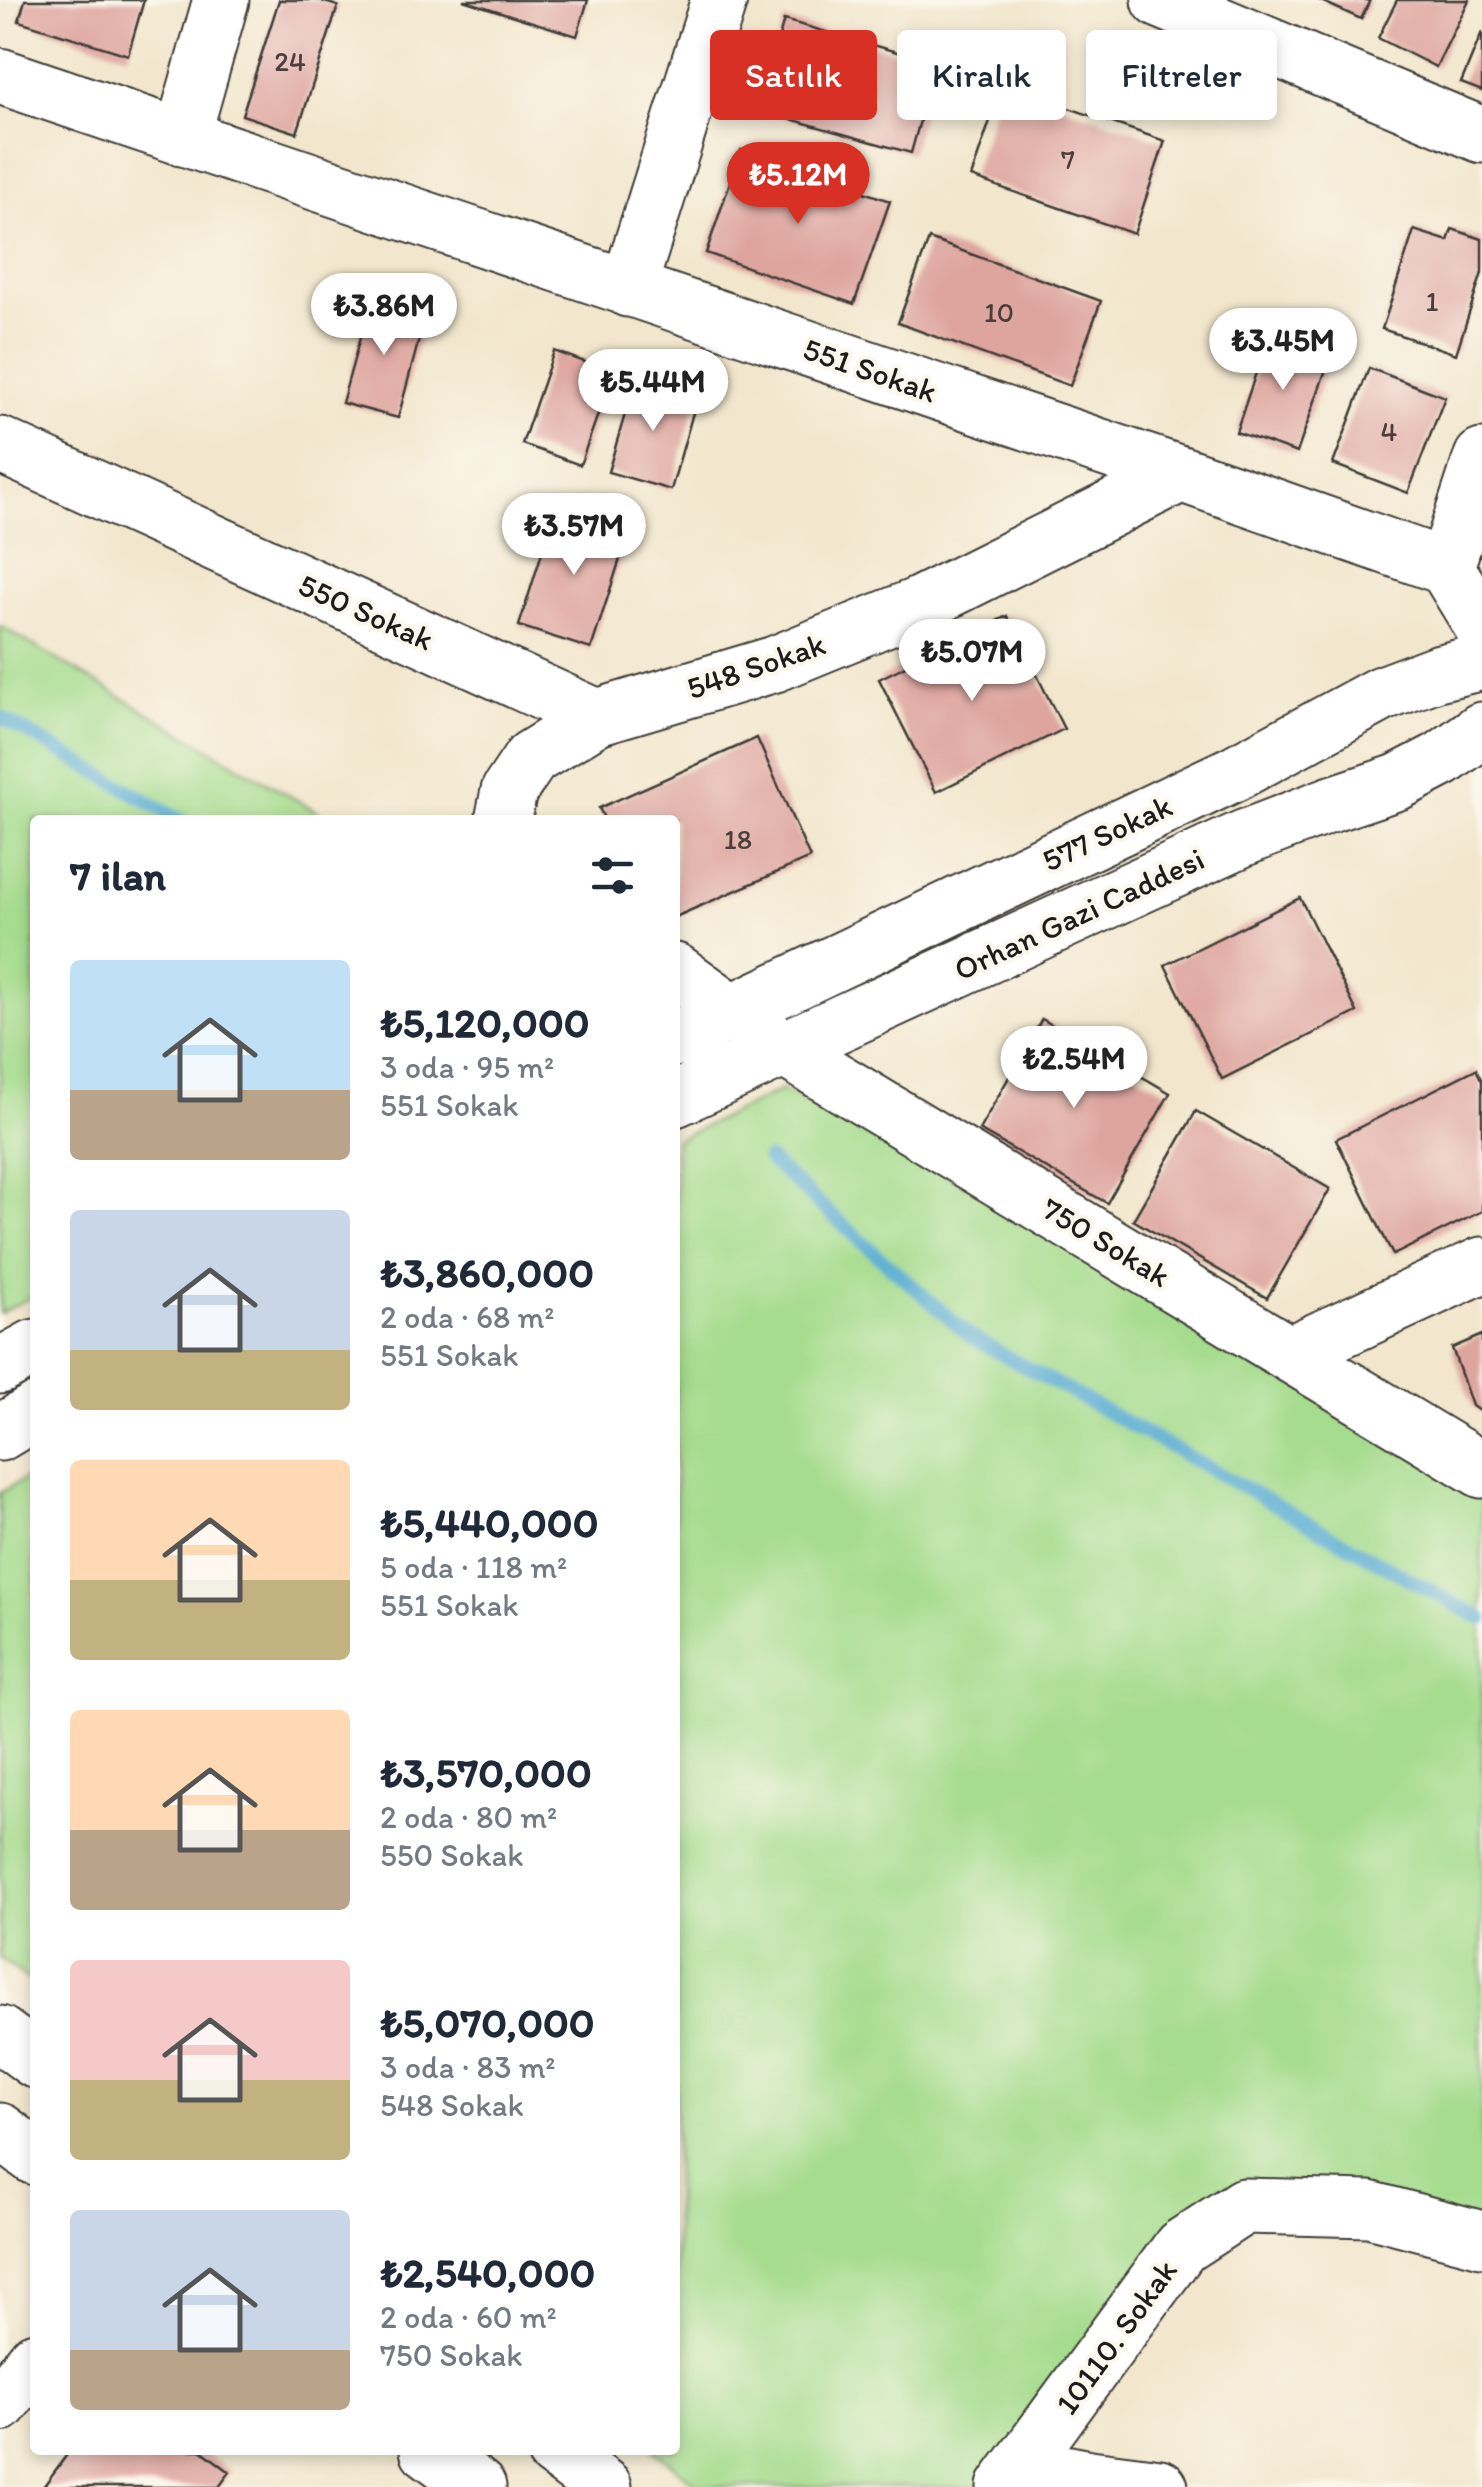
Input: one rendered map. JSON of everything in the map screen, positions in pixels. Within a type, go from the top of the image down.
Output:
[{"type":"street","points":[[182,138],[221,0]]},
{"type":"street","points":[[628,289],[719,0]]},
{"type":"street","points":[[1160,0],[1482,135]]},
{"type":"street","name":"551 Sokak","points":[[0,76],[1446,567]]},
{"type":"street","name":"550 Sokak","points":[[0,445],[598,717]]},
{"type":"street","points":[[1482,456],[1446,567],[1482,626]]},
{"type":"street","name":"548 Sokak","points":[[598,717],[775,664],[829,642],[918,604],[1181,474]]},
{"type":"street","name":"577 Sokak","points":[[733,1011],[1235,772],[1381,694],[1437,673],[1482,662]]},
{"type":"street","points":[[504,815],[508,791],[531,758],[598,717]]},
{"type":"street","name":"Orhan Gazi Caddesi","points":[[680,1098],[1244,838],[1398,782],[1442,759],[1482,730]]},
{"type":"street","points":[[680,974],[733,1011],[680,1037]]},
{"type":"street","name":"750 Sokak","points":[[733,1011],[784,1050],[1482,1470]]},
{"type":"street","points":[[1290,1352],[1482,1265]]},
{"type":"street","points":[[0,1366],[30,1350]]},
{"type":"street","points":[[0,1434],[30,1415]]},
{"type":"street","points":[[0,2034],[30,2056]]},
{"type":"street","points":[[0,2132],[30,2153]]},
{"type":"street","name":"10110. Sokak","points":[[1014,2476],[1182,2247],[1244,2206],[1369,2209],[1482,2240]]},
{"type":"street","points":[[0,2404],[30,2366]]},
{"type":"street","points":[[435,2455],[478,2487]]},
{"type":"street","points":[[561,2455],[604,2487]]},
{"type":"street","points":[[1014,2476],[1090,2478],[1160,2487]]},
{"type":"green space","points":[[0,626],[322,815],[30,815],[30,1298],[0,1313]]},
{"type":"green space","points":[[782,1090],[1291,1353],[1482,1470],[1482,2239],[1244,2207],[978,2487],[700,2487],[660,2455],[680,2455],[680,1138]]},
{"type":"green space","points":[[30,1476],[30,1981],[0,1958],[0,1493]]},
{"type":"building","points":[[25,0],[144,0],[128,55],[19,21]]},
{"type":"building","points":[[279,0],[318,0],[338,6],[297,133],[242,115]]},
{"type":"building","points":[[463,0],[588,0],[577,36]]},
{"type":"building","points":[[1319,0],[1370,0],[1361,19]]},
{"type":"building","points":[[1397,0],[1469,0],[1436,67],[1378,38]]},
{"type":"building","points":[[784,20],[819,30],[781,30]]},
{"type":"building","points":[[1482,32],[1482,91],[1461,83]]},
{"type":"building","points":[[877,46],[897,52],[897,120],[920,120],[911,153],[794,120],[877,120]]},
{"type":"building","points":[[1066,107],[1086,114],[1086,120],[1104,120],[1165,141],[1134,234],[971,177],[990,120],[1066,120]]},
{"type":"building","points":[[741,150],[890,201],[854,304],[706,253]]},
{"type":"building","points":[[1452,229],[1482,239],[1482,273],[1456,354],[1382,329],[1414,230],[1448,241]]},
{"type":"building","points":[[929,239],[1101,301],[1070,386],[898,323]]},
{"type":"building","points":[[371,298],[426,313],[398,418],[342,403]]},
{"type":"building","points":[[1269,334],[1331,355],[1297,453],[1236,432]]},
{"type":"building","points":[[554,351],[613,372],[580,465],[522,444]]},
{"type":"building","points":[[1369,368],[1445,397],[1408,493],[1333,464]]},
{"type":"building","points":[[636,377],[698,395],[671,490],[608,472]]},
{"type":"building","points":[[556,508],[629,531],[591,649],[519,626]]},
{"type":"building","points":[[1007,616],[1064,729],[936,792],[879,679]]},
{"type":"building","points":[[757,738],[810,858],[680,915],[680,815],[602,815],[599,808]]},
{"type":"building","points":[[1300,898],[1357,1012],[1222,1079],[1165,965]]},
{"type":"building","points":[[1042,1019],[1170,1093],[1107,1203],[979,1130]]},
{"type":"building","points":[[1476,1069],[1482,1081],[1482,1211],[1393,1255],[1336,1139]]},
{"type":"building","points":[[1196,1111],[1330,1189],[1267,1298],[1133,1220]]},
{"type":"building","points":[[1482,1335],[1482,1413],[1472,1406],[1452,1348]]},
{"type":"building","points":[[67,2455],[208,2455],[230,2472],[219,2487],[43,2487]]},
{"type":"waterway","points":[[0,717],[172,815]]},
{"type":"waterway","points":[[768,1159],[971,1337],[1482,1619]]}]
